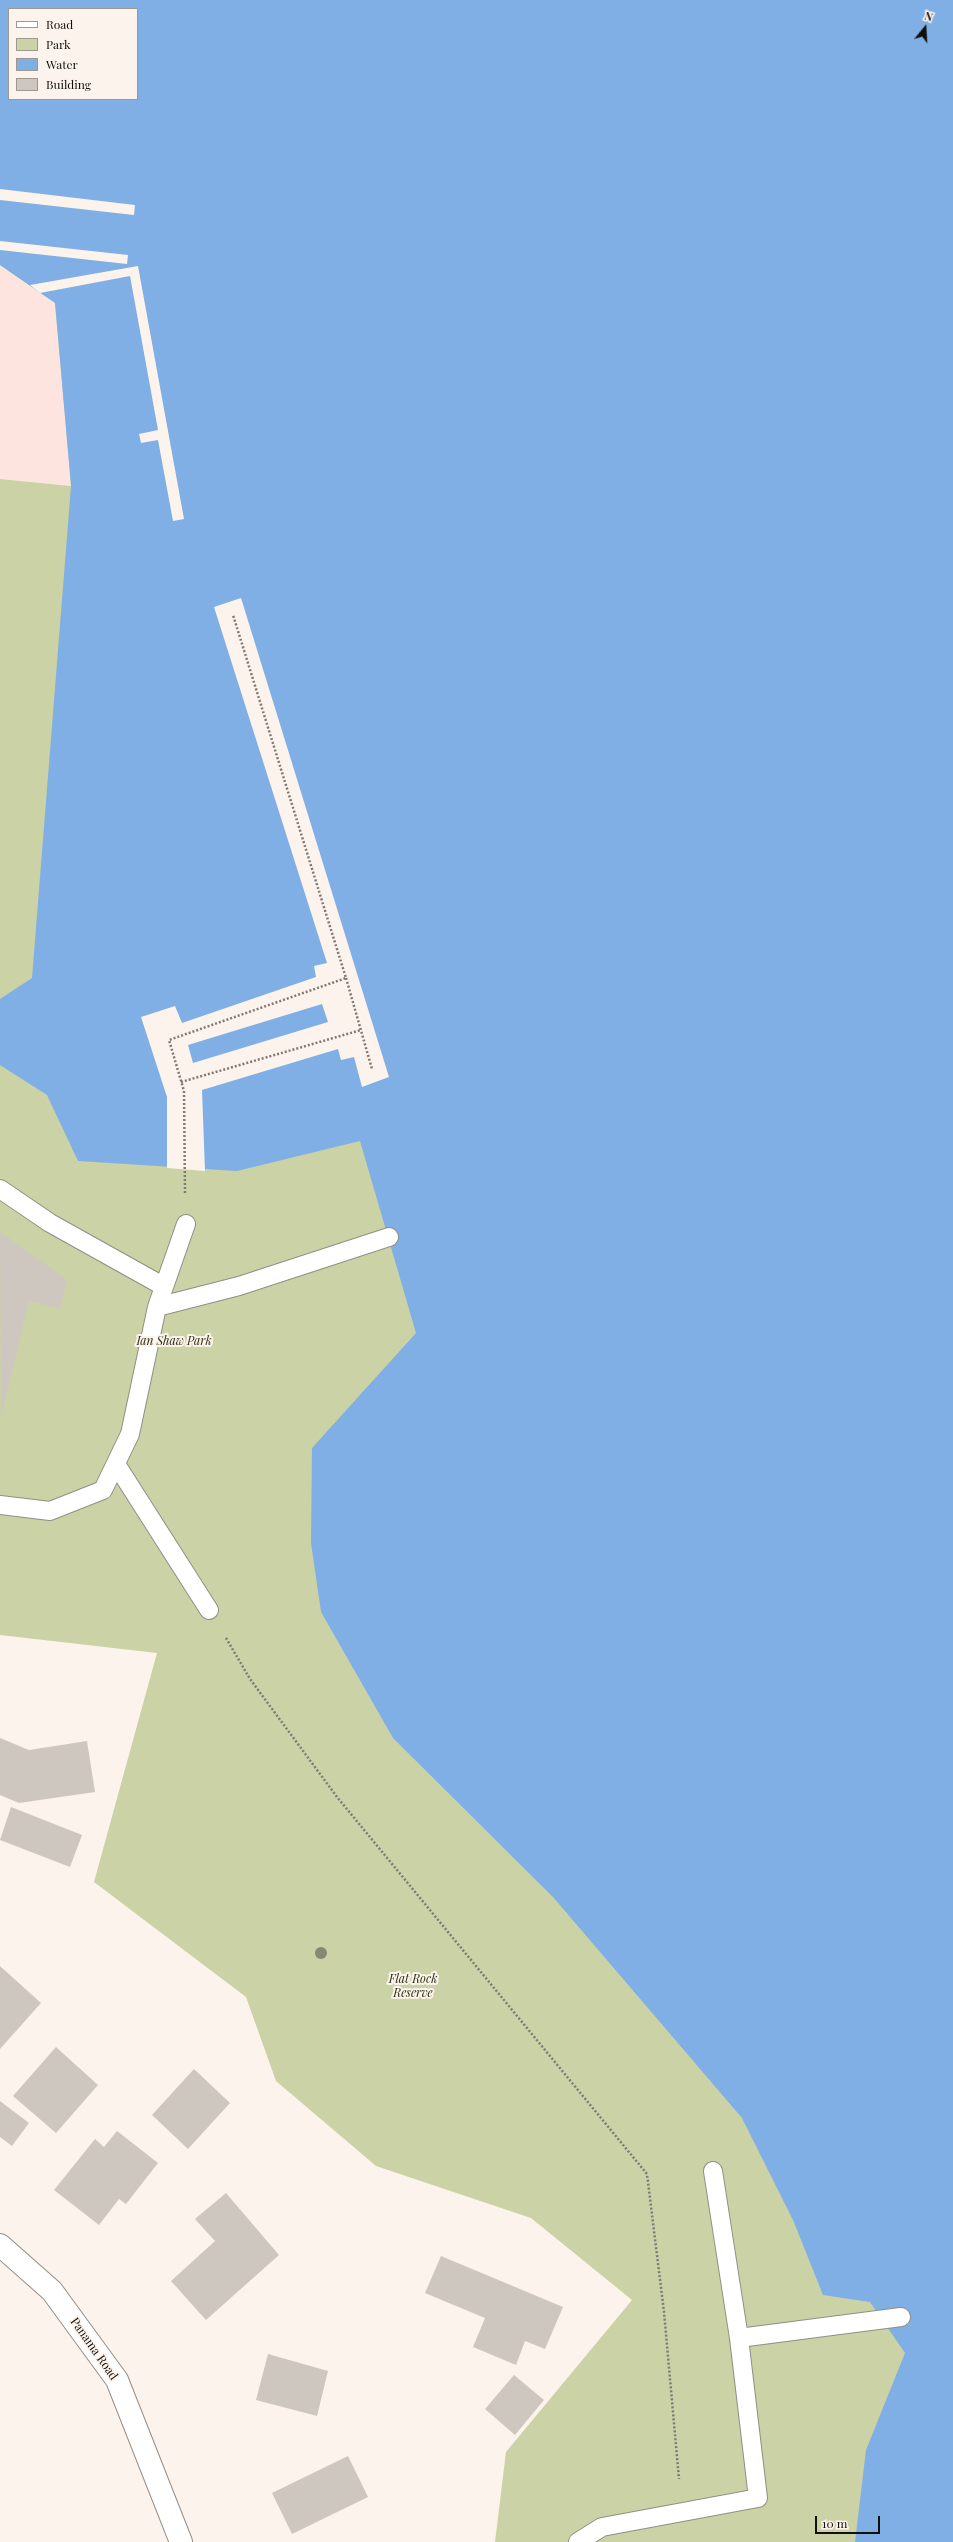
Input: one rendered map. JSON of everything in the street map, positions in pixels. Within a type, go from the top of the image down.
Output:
[{"type":"street","name":"Panama Road","points":[[0,2245],[52,2291],[117,2380],[181,2542]]},
{"type":"lane","points":[[0,1189],[50,1224],[163,1286]]},
{"type":"lane","points":[[0,1505],[50,1511],[103,1490],[130,1434],[156,1307],[186,1224]]},
{"type":"lane","points":[[156,1307],[239,1286],[389,1237]]},
{"type":"lane","points":[[116,1464],[209,1610]]},
{"type":"lane","points":[[578,2542],[602,2527],[758,2498],[739,2338],[713,2171]]},
{"type":"lane","points":[[739,2338],[901,2318]]},
{"type":"path","points":[[234,614],[362,1030],[372,1069]]},
{"type":"path","points":[[186,1224],[184,1091],[180,1082],[169,1040],[346,978]]},
{"type":"path","points":[[180,1082],[362,1030]]},
{"type":"path","points":[[209,1610],[250,1679],[337,1797],[647,2174],[664,2312],[682,2512]]},
{"type":"shaded area","points":[[0,265],[55,303],[71,486],[0,479]]},
{"type":"green space","points":[[0,0],[18,0],[10,8],[8,8],[8,100],[9,100],[445,1126],[905,2295],[920,2542],[495,2542],[506,2452],[632,2300],[531,2218],[376,2166],[276,2081],[246,1997],[94,1882],[157,1653],[0,1635],[0,479],[71,486],[55,303],[0,265]]},
{"type":"water","points":[[0,0],[953,0],[953,2542],[855,2542],[866,2450],[905,2353],[870,2302],[823,2295],[793,2220],[742,2118],[553,1897],[393,1738],[321,1612],[311,1543],[312,1448],[416,1333],[360,1141],[237,1171],[78,1161],[47,1095],[0,1065],[0,999],[32,978],[71,486],[55,303],[0,265]]},
{"type":"pier","points":[[0,189],[135,205],[134,215],[0,200]]},
{"type":"pier","points":[[0,241],[128,255],[127,264],[0,250]]},
{"type":"pier","points":[[138,266],[184,519],[173,521],[158,440],[141,443],[139,434],[158,430],[130,276],[40,293],[30,285]]},
{"type":"pier","points":[[241,598],[389,1077],[362,1087],[354,1057],[341,1060],[338,1049],[202,1090],[205,1171],[167,1168],[167,1097],[141,1017],[175,1006],[182,1023],[316,977],[314,966],[327,963],[214,607]],"holes":[[[322,1004],[328,1022],[193,1063],[188,1045]]]},
{"type":"building","points":[[0,1232],[67,1280],[60,1309],[29,1301],[1,1418]]},
{"type":"building","points":[[0,1738],[29,1750],[87,1741],[95,1792],[19,1803],[0,1795]]},
{"type":"building","points":[[11,1807],[82,1835],[70,1867],[0,1840]]},
{"type":"building","points":[[0,1966],[41,2003],[0,2049]]},
{"type":"building","points":[[56,2047],[98,2085],[56,2133],[13,2096]]},
{"type":"building","points":[[194,2069],[230,2103],[188,2149],[152,2115]]},
{"type":"building","points":[[0,2101],[29,2123],[12,2146],[0,2137]]},
{"type":"building","points":[[117,2131],[158,2163],[126,2204],[119,2199],[99,2225],[54,2190],[95,2139],[104,2147]]},
{"type":"building","points":[[226,2193],[279,2255],[206,2320],[171,2281],[215,2241],[195,2219]]},
{"type":"building","points":[[441,2256],[563,2307],[545,2349],[525,2341],[516,2365],[473,2347],[485,2318],[425,2293]]},
{"type":"building","points":[[268,2354],[328,2371],[317,2416],[256,2400]]},
{"type":"building","points":[[514,2375],[544,2400],[515,2435],[485,2409]]},
{"type":"building","points":[[348,2456],[368,2497],[292,2534],[272,2493]]},
{"type":"park label","name":"Ian Shaw Park","points":[[174,1341]]},
{"type":"park label","name":"Flat Rock Reserve","points":[[413,1986]]}]
